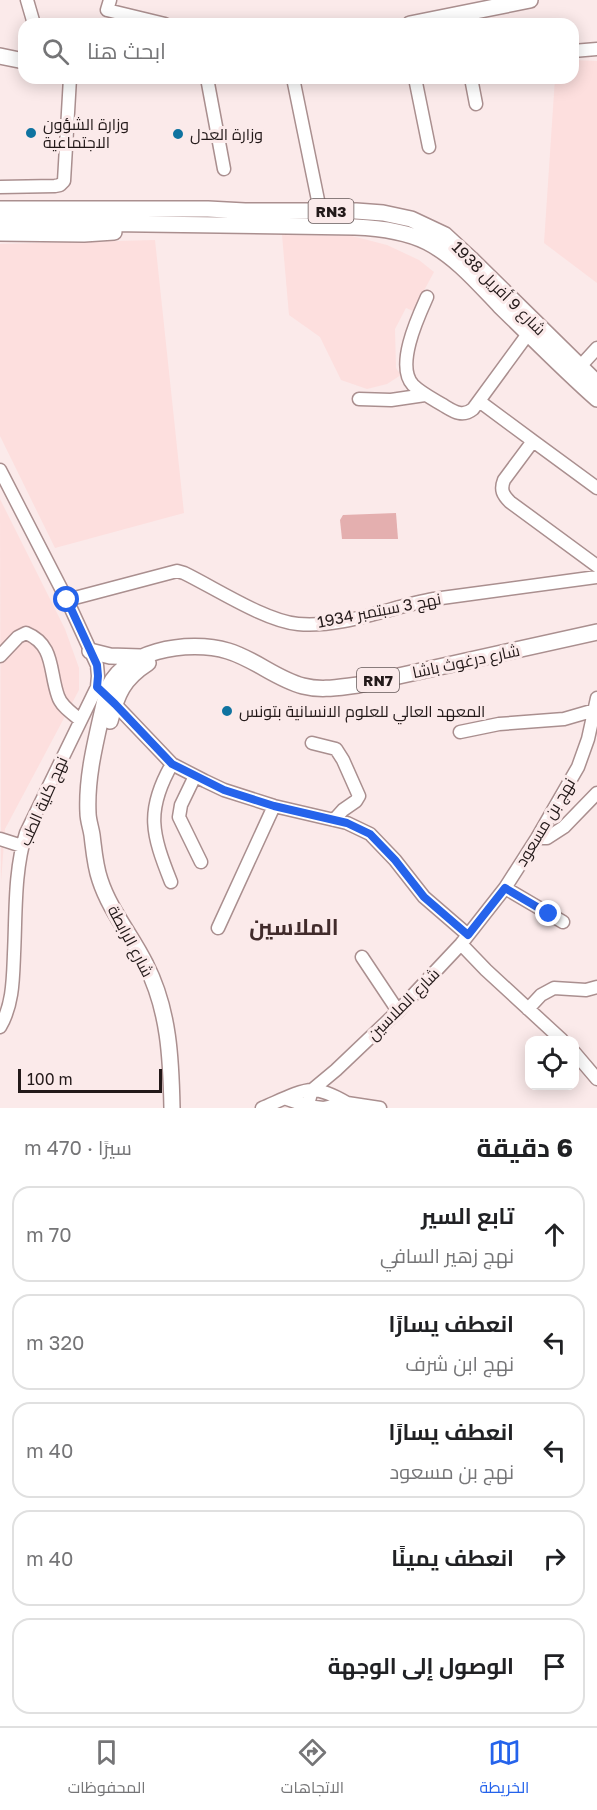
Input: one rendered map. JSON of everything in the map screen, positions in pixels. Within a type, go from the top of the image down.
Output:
[{"type":"main road","points":[[465,18],[530,0]]},
{"type":"main road","points":[[0,56],[18,60]]},
{"type":"main road","name":"شارع 9 أفريل 1938","points":[[0,201],[77,201],[245,211],[320,210],[383,213],[411,219],[445,235],[471,259],[532,329]]},
{"type":"main road","name":"شارع 9 أفريل 1938","points":[[0,209],[208,209]]},
{"type":"main road","name":"شارع 9 أفريل 1938","points":[[0,222],[366,227],[405,233],[441,251],[468,273],[532,329],[575,372],[597,399]]},
{"type":"main road","name":"شارع 9 أفريل 1938","points":[[0,234],[84,234],[211,225]]},
{"type":"main road","name":"شارع 9 أفريل 1938","points":[[575,372],[597,383]]},
{"type":"main road","name":"شارع درغوث باشا","points":[[165,651],[137,670],[120,690],[106,695],[108,684],[131,662],[148,654],[190,645],[217,648],[244,657],[302,686],[328,689],[358,685],[597,632]]},
{"type":"main road","points":[[90,651],[110,656],[141,657]]},
{"type":"main road","name":"شارع الرابطة","points":[[106,695],[91,767],[88,795],[88,815],[94,855],[100,880],[114,911],[147,968],[161,1007],[169,1040],[171,1085]]},
{"type":"main road","name":"RN7","points":[[164,1108],[171,1085]]},
{"type":"main road","name":"RN7","points":[[171,1085],[172,1108]]},
{"type":"street","points":[[27,0],[32,18]]},
{"type":"street","points":[[110,0],[107,10],[140,18]]},
{"type":"street","points":[[579,51],[597,50]]},
{"type":"street","points":[[0,187],[55,186],[64,181],[70,84]]},
{"type":"street","points":[[208,84],[224,169]]},
{"type":"street","points":[[294,84],[320,210]]},
{"type":"street","points":[[416,84],[429,147]]},
{"type":"street","points":[[472,84],[476,104]]},
{"type":"street","points":[[427,297],[415,322],[406,361],[406,374],[412,384],[456,413],[468,413],[479,401],[532,329]]},
{"type":"street","points":[[575,372],[597,348]]},
{"type":"street","points":[[359,399],[391,400],[425,394]]},
{"type":"street","points":[[479,401],[597,488]]},
{"type":"street","points":[[533,441],[504,480],[503,494],[510,502],[597,566]]},
{"type":"street","points":[[0,470],[67,600],[98,670],[106,695],[172,764],[224,790],[274,806],[334,819],[370,834],[395,860],[424,897],[465,939],[486,970],[557,1036]]},
{"type":"street","name":"نهج 3 سبتمبر 1934","points":[[67,600],[177,571],[273,617],[297,624],[321,623],[368,616],[434,599],[597,577]]},
{"type":"street","points":[[0,656],[18,637],[26,633],[35,637],[49,654],[58,698],[80,720]]},
{"type":"street","name":"نهج كلية الطب","points":[[0,1027],[8,1009],[12,987],[18,869],[26,833],[80,720],[106,695]]},
{"type":"street","points":[[460,732],[499,724],[564,719],[596,704]]},
{"type":"street","name":"نهج بن مسعود","points":[[465,939],[505,888],[578,767],[588,739],[596,704]]},
{"type":"street","points":[[312,743],[336,749],[359,796],[334,819]]},
{"type":"street","points":[[171,882],[158,847],[153,811],[161,783],[172,764]]},
{"type":"street","points":[[195,776],[181,805],[179,817],[201,862]]},
{"type":"street","points":[[537,838],[547,838],[564,827],[597,793]]},
{"type":"street","points":[[218,928],[274,806]]},
{"type":"street","points":[[0,839],[22,846]]},
{"type":"street","points":[[505,888],[562,921]]},
{"type":"street","name":"شارع الملاسين","points":[[262,1108],[312,1090],[398,1011],[465,939]]},
{"type":"street","points":[[362,957],[398,1011]]},
{"type":"street","points":[[528,1009],[541,995],[554,988],[586,990],[597,987]]},
{"type":"street","points":[[579,1058],[597,1079]]},
{"type":"street","name":"شارع الملاسين","points":[[322,1108],[336,1070]]},
{"type":"street","points":[[307,1107],[312,1090],[327,1093],[348,1103],[380,1108]]},
{"type":"street","points":[[287,1099],[307,1107],[322,1108],[348,1103]]},
{"type":"shaded area","points":[[579,60],[597,61],[597,283],[544,243],[555,84],[579,84]]},
{"type":"shaded area","points":[[282,235],[352,236],[387,245],[419,260],[434,272],[413,311],[406,308],[395,329],[396,368],[401,375],[387,384],[367,389],[341,380],[320,337],[289,315]]},
{"type":"shaded area","points":[[155,240],[184,513],[55,548],[0,436],[0,244]]},
{"type":"shaded area","points":[[0,499],[65,629],[79,668],[79,690],[5,829],[1,882]]},
{"type":"shaded area","points":[[396,513],[398,539],[342,539],[340,520],[343,515]]},
{"type":"place","name":"وزارة الشؤون الاجتماعية","points":[[31,133]]},
{"type":"place","name":"وزارة العدل","points":[[178,134]]},
{"type":"place","name":"المعهد العالي للعلوم الانسانية بتونس","points":[[227,711]]},
{"type":"district","name":"الملاسين","points":[[294,926]]},
{"type":"route","points":[[67,600],[97,665],[97,687],[172,764],[224,790],[274,806],[347,823],[370,834],[395,860],[424,897],[468,935],[505,888],[549,914]]}]
